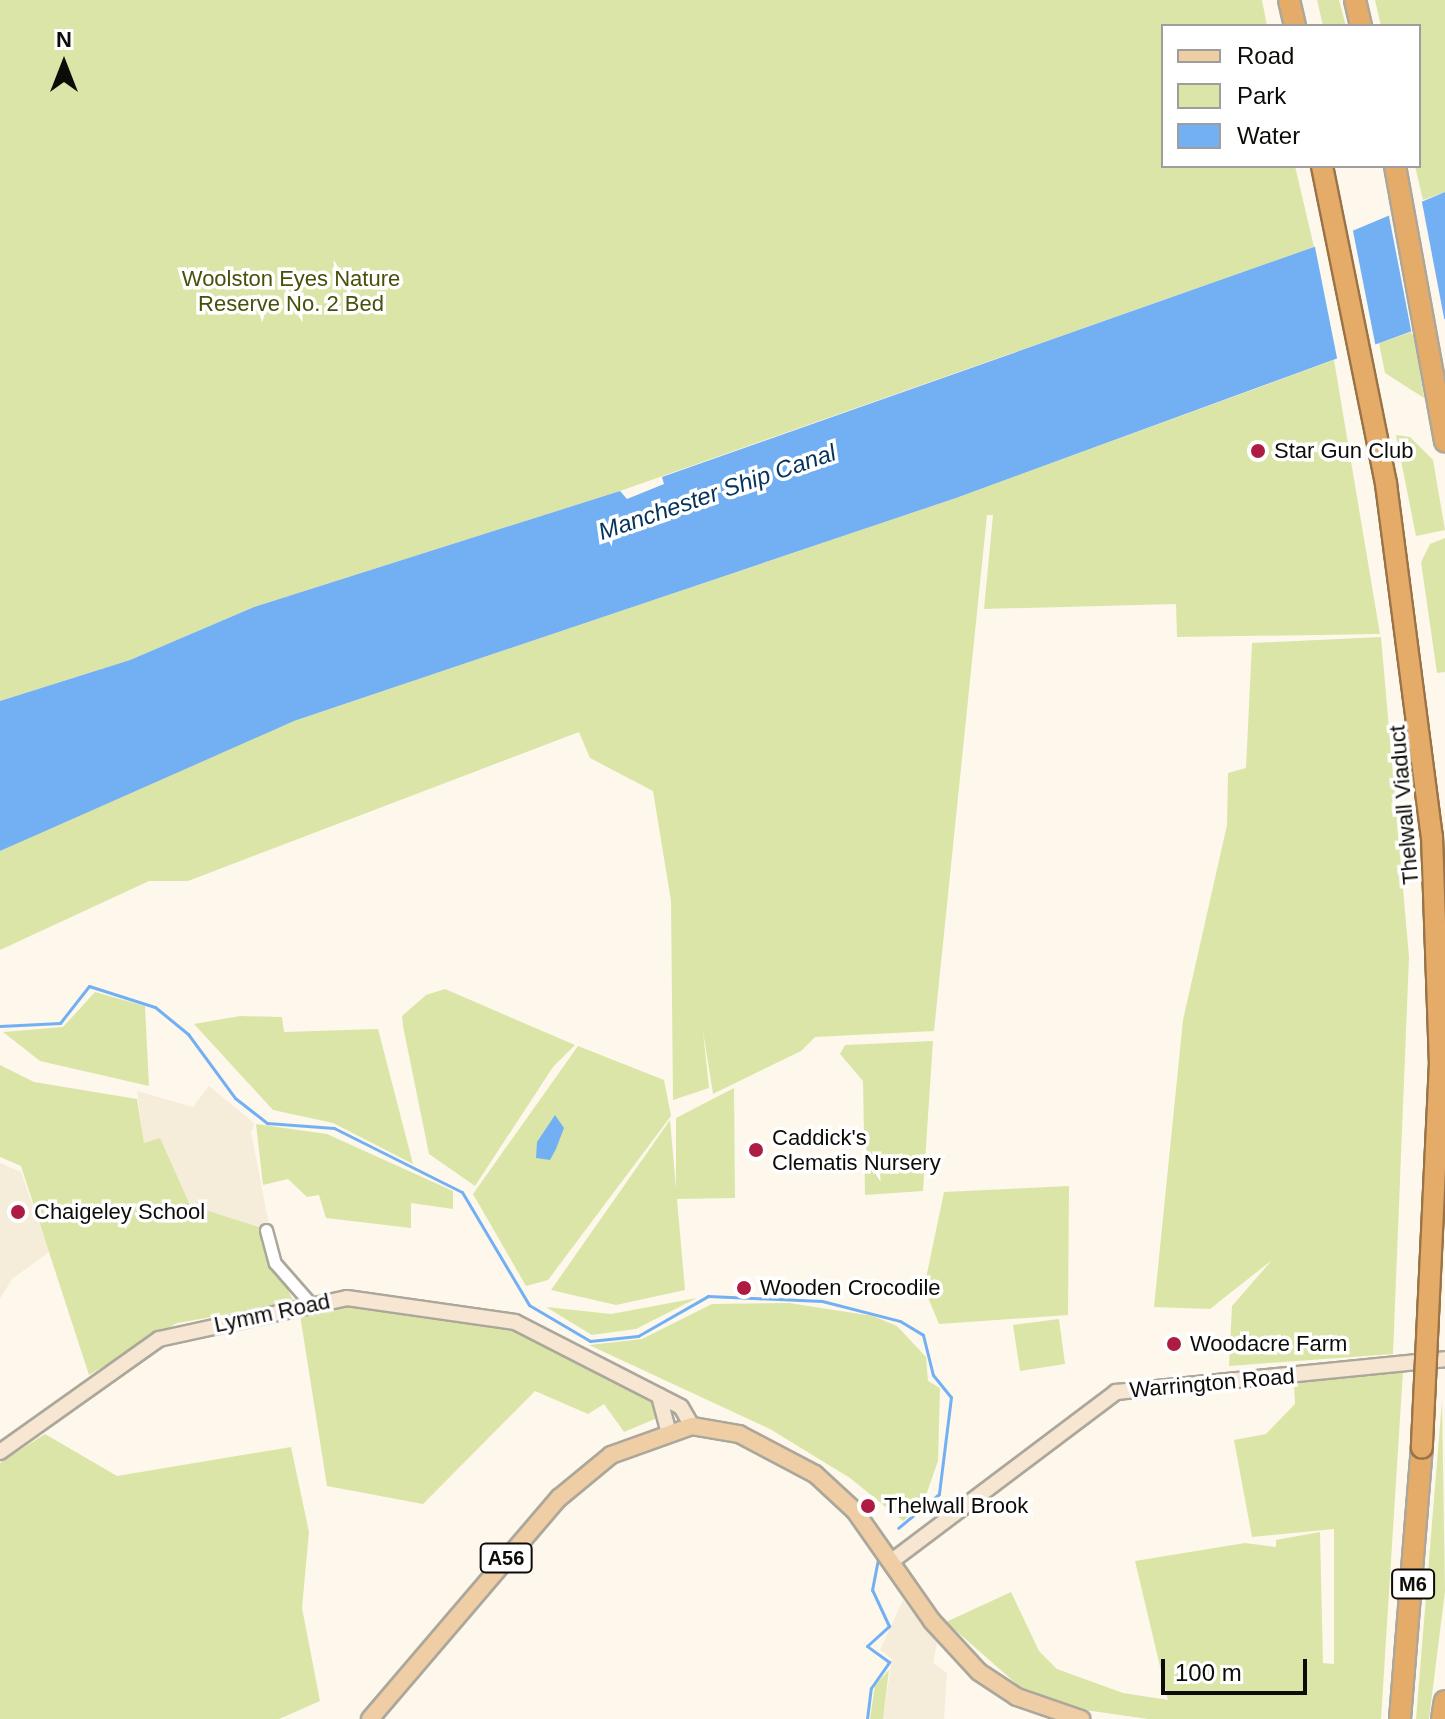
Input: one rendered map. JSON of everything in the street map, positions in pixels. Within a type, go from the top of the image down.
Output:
[{"type":"highway","points":[[1289,0],[1295,24]]},
{"type":"highway","points":[[1355,0],[1361,24]]},
{"type":"highway","name":"Thelwall Viaduct","points":[[1322,168],[1389,499],[1432,836],[1440,1062],[1422,1448],[1400,1719]]},
{"type":"highway","points":[[1395,168],[1445,441]]},
{"type":"highway","points":[[1442,1719],[1445,1701]]},
{"type":"main road","name":"Lymm Road","points":[[0,1452],[159,1339],[310,1303],[362,1299],[496,1317],[686,1411],[692,1426]]},
{"type":"main road","name":"Warrington Road","points":[[892,1561],[1116,1392],[1445,1359]]},
{"type":"main road","points":[[659,1396],[668,1429]]},
{"type":"main road","name":"A56","points":[[370,1719],[559,1498],[611,1455],[668,1429],[692,1426],[739,1434],[815,1474],[892,1561],[979,1672],[1017,1697],[1081,1719]]},
{"type":"street","points":[[266,1230],[275,1263],[310,1303]]},
{"type":"shaded area","points":[[209,1086],[255,1124],[251,1132],[270,1230],[190,1205],[160,1139],[144,1144],[137,1091],[193,1107]]},
{"type":"shaded area","name":"Chaigeley School","points":[[0,1163],[21,1172],[49,1252],[12,1279],[0,1299]]},
{"type":"shaded area","points":[[903,1600],[937,1643],[933,1663],[947,1673],[944,1719],[883,1719],[892,1659],[880,1650]]},
{"type":"green space","name":"Woolston Eyes Nature Reserve No. 2 Bed","points":[[0,0],[1262,0],[1267,24],[1161,24],[1161,168],[1295,168],[1314,247],[620,491],[254,607],[130,660],[0,701]]},
{"type":"green space","points":[[1317,0],[1339,0],[1345,24],[1323,24]]},
{"type":"green space","points":[[1375,0],[1445,0],[1445,192],[1423,200],[1415,168],[1421,168],[1421,24],[1381,24]]},
{"type":"green space","points":[[1414,331],[1424,398],[1385,373],[1379,343]]},
{"type":"green space","points":[[1334,360],[1380,634],[1177,637],[1176,604],[984,609],[993,515],[987,515],[934,1031],[815,1037],[801,1051],[713,1094],[703,1031],[709,1088],[673,1100],[671,901],[653,791],[590,758],[579,732],[188,881],[149,881],[0,950],[0,851],[124,791],[294,721],[956,498]]},
{"type":"green space","points":[[1396,435],[1410,437],[1433,460],[1445,530],[1416,536]]},
{"type":"green space","points":[[1445,538],[1445,672],[1437,673],[1421,562],[1430,544]]},
{"type":"green space","points":[[1381,637],[1409,957],[1393,1354],[1229,1366],[1232,1306],[1272,1260],[1210,1309],[1154,1307],[1183,1020],[1227,825],[1228,773],[1246,768],[1252,643]]},
{"type":"green space","points":[[445,989],[575,1045],[553,1067],[475,1186],[429,1154],[403,1026],[402,1016],[426,995]]},
{"type":"green space","points":[[95,992],[145,1006],[149,1086],[40,1061],[3,1032],[63,1027]]},
{"type":"green space","points":[[240,1016],[282,1017],[284,1032],[378,1029],[413,1164],[333,1123],[273,1110],[194,1024]]},
{"type":"green space","points":[[933,1041],[923,1191],[865,1195],[863,1081],[840,1054],[845,1045]]},
{"type":"green space","points":[[578,1046],[664,1080],[671,1116],[548,1280],[526,1286],[473,1194]]},
{"type":"green space","points":[[0,1065],[34,1082],[137,1099],[144,1143],[160,1138],[190,1205],[262,1228],[294,1303],[177,1323],[89,1375],[21,1166],[0,1157]]},
{"type":"green space","points":[[734,1088],[735,1198],[676,1199],[676,1118]]},
{"type":"green space","points":[[670,1120],[685,1290],[616,1305],[551,1290]]},
{"type":"green space","points":[[256,1124],[327,1134],[453,1191],[453,1209],[411,1203],[411,1228],[326,1218],[319,1195],[307,1197],[288,1179],[263,1185]]},
{"type":"green space","points":[[1069,1186],[1068,1315],[939,1324],[924,1288],[944,1192]]},
{"type":"green space","points":[[697,1298],[636,1329],[592,1335],[546,1307],[611,1314]]},
{"type":"green space","points":[[789,1303],[873,1316],[897,1326],[926,1357],[928,1381],[940,1388],[938,1461],[924,1501],[903,1521],[850,1478],[770,1429],[589,1345],[642,1339],[712,1304]]},
{"type":"green space","points":[[348,1305],[512,1327],[659,1401],[662,1416],[624,1432],[604,1404],[588,1414],[535,1391],[423,1504],[327,1486],[300,1315]]},
{"type":"green space","points":[[1059,1319],[1065,1364],[1020,1371],[1013,1325]]},
{"type":"green space","points":[[1403,1371],[1381,1719],[1148,1719],[1078,1709],[1021,1688],[946,1622],[1011,1592],[1039,1651],[1057,1669],[1123,1693],[1168,1700],[1135,1561],[1245,1543],[1276,1547],[1276,1540],[1320,1532],[1323,1663],[1334,1664],[1334,1529],[1252,1537],[1234,1440],[1266,1434],[1295,1404],[1294,1382]]},
{"type":"green space","points":[[1442,1401],[1445,1591],[1429,1719],[1416,1719]]},
{"type":"green space","points":[[45,1434],[117,1476],[291,1447],[309,1532],[302,1608],[320,1701],[279,1719],[0,1719],[0,1463]]},
{"type":"green space","points":[[889,1670],[883,1719],[870,1719],[875,1685]]},
{"type":"water","name":"Manchester Ship Canal","points":[[1445,192],[1445,319],[956,498],[294,721],[0,851],[0,701],[130,660],[254,607],[620,491],[627,499],[664,484],[662,477],[1314,247]]},
{"type":"water","points":[[555,1115],[564,1128],[556,1149],[550,1160],[536,1158],[537,1142]]},
{"type":"pier","points":[[1421,197],[1445,323],[1412,335],[1388,211]]},
{"type":"pier","points":[[1352,226],[1376,348],[1338,363],[1314,242]]},
{"type":"waterway","points":[[0,1026],[60,1023],[89,986],[155,1007],[188,1034],[235,1098],[267,1123],[334,1128],[462,1192],[529,1305],[590,1341],[638,1336],[708,1296],[822,1301],[900,1321],[923,1335],[933,1375],[951,1397],[939,1494],[898,1528]]},
{"type":"waterway","points":[[867,1719],[871,1688],[889,1662],[867,1646],[889,1626],[872,1590],[878,1559]]},
{"type":"place","name":"Star Gun Club","points":[[1258,451]]},
{"type":"place","name":"Caddick's Clematis Nursery","points":[[756,1150]]},
{"type":"place","name":"Chaigeley School","points":[[18,1212]]},
{"type":"place","name":"Wooden Crocodile","points":[[744,1288]]},
{"type":"place","name":"Woodacre Farm","points":[[1174,1344]]},
{"type":"place","name":"Thelwall Brook","points":[[868,1506]]}]
